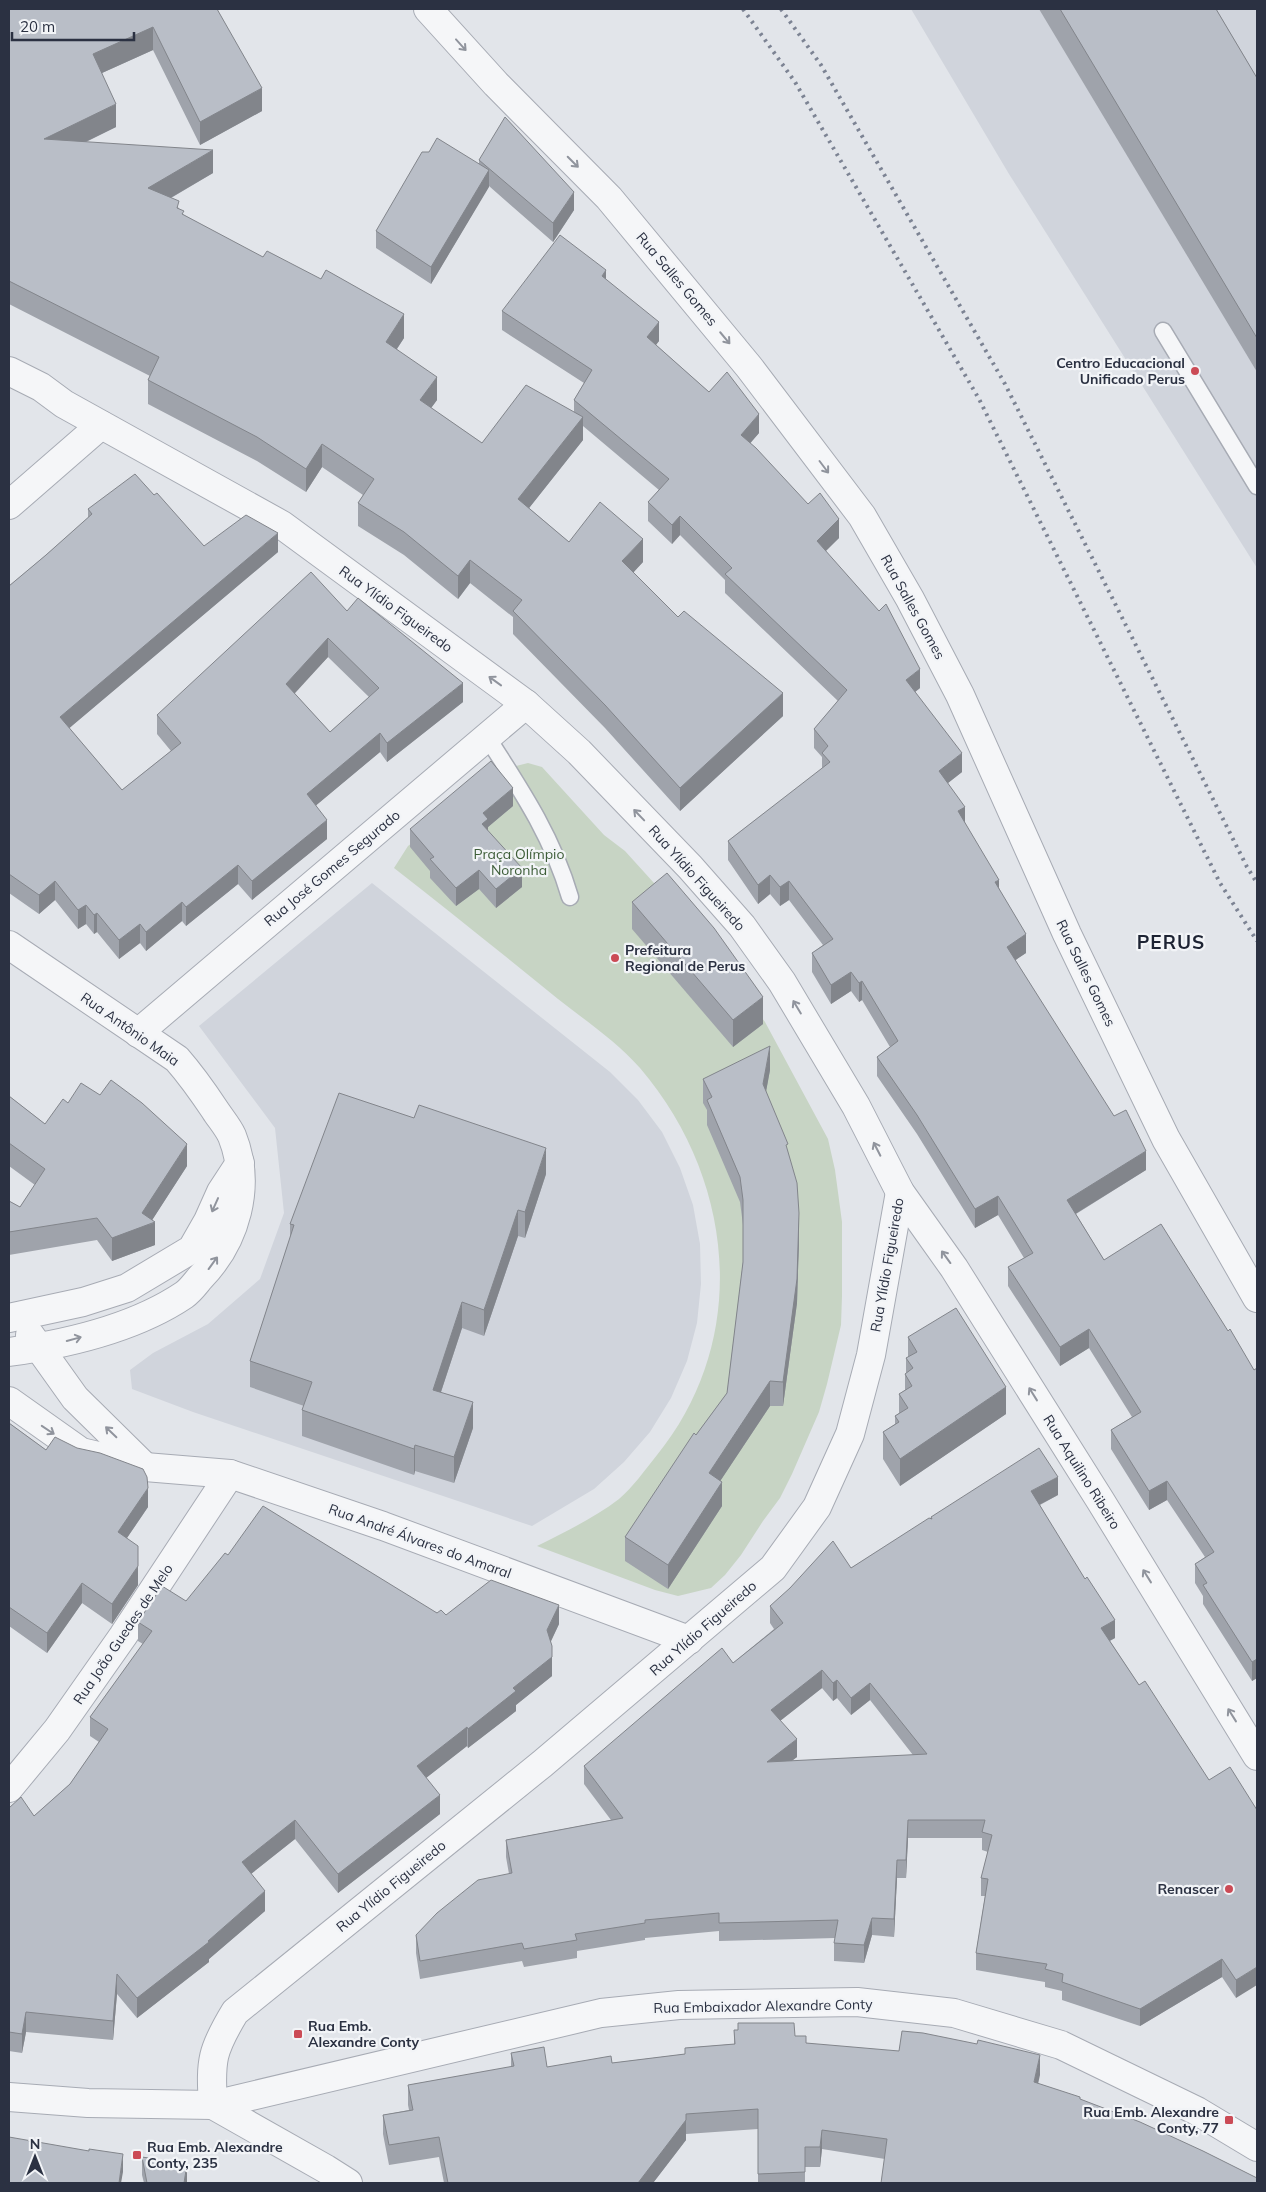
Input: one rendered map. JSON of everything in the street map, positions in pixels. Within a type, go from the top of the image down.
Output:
[{"type":"street","name":"Rua Salles Gomes","points":[[428,9],[496,84],[609,198],[750,367],[862,516],[910,599],[960,695],[1067,934],[1166,1139],[1257,1298]]},
{"type":"street","name":"Rua Ylídio Figueiredo","points":[[9,372],[40,387],[102,425],[282,525],[526,704],[579,752],[690,867],[742,926],[782,982],[856,1106],[900,1192],[871,1355],[850,1434],[817,1507],[773,1568],[534,1770],[235,2012],[218,2040],[213,2058],[213,2105]]},
{"type":"street","points":[[9,506],[102,425]]},
{"type":"street","name":"Rua José Gomes Segurado","points":[[138,1033],[526,704]]},
{"type":"street","name":"Rua Antônio Maia","points":[[9,946],[177,1059],[195,1079],[231,1134],[240,1163],[241,1197],[230,1234],[214,1264],[185,1294],[130,1323],[39,1348],[9,1352]]},
{"type":"street","points":[[145,1467],[75,1398],[39,1348],[13,1318],[83,1302],[127,1288],[192,1248],[208,1221],[221,1192],[240,1163]]},
{"type":"street","name":"Rua Aquilino Ribeiro","points":[[900,1192],[959,1276],[1100,1500],[1257,1756]]},
{"type":"street","name":"Rua André Álvares do Amaral","points":[[9,1401],[81,1452],[145,1467],[230,1474],[383,1526],[688,1640]]},
{"type":"street","name":"Rua João Guedes de Melo","points":[[9,1788],[57,1730],[123,1636],[230,1474]]},
{"type":"street","name":"Rua Embaixador Alexandre Conty","points":[[9,2097],[88,2103],[213,2105],[601,2013],[679,2005],[857,2002],[954,2013],[1061,2045],[1197,2111],[1257,2147]]},
{"type":"street","points":[[213,2105],[348,2183]]},
{"type":"lane","points":[[1163,331],[1257,486]]},
{"type":"lane","points":[[487,737],[544,829],[562,871],[570,897]]},
{"type":"shaded area","name":"Centro Educacional Unificado Perus","points":[[911,9],[1257,9],[1257,568],[1009,174]]},
{"type":"shaded area","points":[[372,883],[610,1072],[638,1100],[662,1132],[680,1168],[693,1205],[700,1244],[701,1284],[697,1323],[687,1361],[671,1398],[650,1432],[624,1462],[594,1489],[532,1526],[193,1412],[132,1389],[130,1370],[153,1353],[208,1324],[260,1279],[284,1213],[275,1128],[199,1026]]},
{"type":"green space","name":"Praça Olímpio Noronha","points":[[528,763],[542,767],[604,835],[625,851],[704,941],[765,1022],[828,1139],[835,1170],[842,1222],[841,1325],[819,1412],[780,1498],[741,1555],[725,1575],[711,1588],[678,1596],[655,1590],[537,1546],[600,1512],[619,1499],[657,1455],[687,1410],[707,1361],[718,1311],[719,1260],[712,1209],[696,1159],[672,1112],[631,1058],[601,1032],[394,868],[408,846],[467,799],[508,768]]},
{"type":"building","points":[[9,9],[217,9],[262,88],[200,122],[153,27],[93,54],[116,104],[44,139],[213,150],[148,188],[179,201],[177,208],[184,211],[182,214],[263,257],[267,251],[321,279],[326,270],[404,314],[386,342],[437,377],[420,400],[482,443],[526,385],[583,417],[518,499],[569,542],[600,502],[643,539],[622,561],[678,617],[684,611],[783,693],[680,788],[605,705],[513,611],[522,600],[470,560],[458,576],[404,532],[358,503],[374,479],[322,444],[306,469],[257,437],[148,380],[159,357],[9,281]]},
{"type":"building","points":[[1060,9],[1216,9],[1257,78],[1257,338]]},
{"type":"building","points":[[505,117],[574,192],[553,223],[479,160]]},
{"type":"building","points":[[437,138],[489,170],[431,267],[376,231],[422,152],[429,152]]},
{"type":"building","points":[[560,235],[606,270],[602,276],[659,322],[647,337],[709,392],[727,372],[759,414],[741,435],[756,448],[808,504],[820,493],[839,519],[817,541],[879,611],[886,604],[920,669],[906,680],[962,753],[939,771],[965,807],[958,811],[999,880],[995,882],[1026,934],[1007,947],[1114,1116],[1126,1110],[1146,1151],[1067,1200],[1104,1260],[1161,1224],[1228,1331],[1230,1329],[1254,1370],[1257,1368],[1257,1659],[1252,1662],[1203,1585],[1207,1583],[1195,1564],[1214,1552],[1167,1481],[1149,1491],[1111,1430],[1141,1412],[1089,1329],[1060,1347],[1008,1267],[1033,1253],[998,1196],[975,1209],[917,1115],[877,1057],[898,1041],[862,981],[859,983],[851,972],[831,985],[812,953],[833,939],[789,881],[780,887],[770,875],[758,885],[728,841],[830,762],[822,753],[828,746],[814,729],[847,690],[725,574],[732,568],[680,516],[672,525],[648,502],[669,479],[574,400],[592,370],[502,311]]},
{"type":"building","points":[[135,474],[154,495],[157,493],[204,546],[246,515],[278,533],[60,717],[122,790],[181,743],[157,715],[311,572],[347,611],[358,598],[463,683],[387,743],[380,733],[307,794],[327,820],[252,881],[238,865],[186,907],[182,902],[146,932],[140,924],[119,940],[97,913],[94,915],[86,905],[78,910],[55,881],[39,895],[9,874],[9,586],[92,514],[88,509]],"holes":[[[328,638],[379,688],[330,732],[286,684]]]},
{"type":"building","points":[[491,761],[513,788],[483,813],[488,819],[482,824],[522,868],[496,889],[479,870],[456,888],[430,859],[434,857],[410,829]]},
{"type":"building","points":[[667,873],[714,928],[763,997],[733,1020],[632,902]]},
{"type":"building","points":[[770,1046],[763,1084],[788,1144],[786,1145],[797,1183],[799,1213],[797,1279],[783,1382],[770,1381],[709,1473],[722,1482],[668,1565],[625,1537],[694,1433],[696,1435],[727,1393],[743,1262],[743,1200],[740,1177],[707,1100],[712,1097],[703,1079]]},
{"type":"building","points":[[111,1080],[142,1103],[187,1144],[142,1213],[155,1222],[112,1238],[97,1218],[9,1232],[9,1201],[20,1207],[45,1169],[9,1143],[9,1096],[45,1124],[63,1099],[68,1103],[81,1083],[100,1095]]},
{"type":"building","points":[[339,1093],[414,1118],[419,1105],[546,1148],[525,1212],[518,1210],[484,1310],[462,1302],[433,1390],[473,1402],[454,1457],[415,1445],[414,1449],[302,1410],[312,1382],[250,1361],[294,1225],[290,1224]]},
{"type":"building","points":[[956,1308],[1006,1387],[900,1459],[883,1432],[899,1422],[895,1416],[908,1408],[899,1394],[912,1386],[905,1374],[913,1368],[906,1358],[917,1352],[908,1337]]},
{"type":"building","points":[[9,1423],[46,1450],[55,1437],[77,1448],[100,1453],[143,1469],[147,1477],[148,1488],[118,1532],[138,1546],[138,1566],[112,1604],[82,1583],[47,1633],[9,1607]]},
{"type":"building","points":[[1039,1448],[1058,1477],[1031,1491],[1085,1579],[1087,1577],[1115,1620],[1101,1628],[1139,1685],[1145,1681],[1209,1780],[1230,1767],[1257,1810],[1257,1967],[1236,1980],[1222,1959],[1140,2009],[1062,1982],[1063,1974],[1045,1969],[1047,1964],[976,1953],[988,1879],[981,1878],[992,1835],[982,1832],[985,1820],[908,1820],[906,1860],[897,1860],[894,1919],[872,1918],[864,1945],[834,1943],[838,1920],[719,1923],[719,1913],[645,1920],[645,1923],[575,1934],[577,1940],[524,1949],[522,1943],[420,1961],[416,1935],[437,1913],[478,1880],[512,1873],[506,1840],[623,1818],[584,1766],[722,1648],[733,1663],[783,1623],[770,1606],[790,1588],[833,1541],[851,1568],[929,1518],[932,1519],[931,1517]],"holes":[[[822,1670],[833,1683],[837,1680],[851,1698],[870,1683],[927,1754],[767,1762],[797,1739],[771,1710]]]},
{"type":"building","points":[[263,1506],[437,1613],[441,1610],[446,1615],[491,1580],[559,1605],[547,1630],[552,1646],[552,1657],[513,1688],[516,1691],[417,1766],[440,1795],[338,1874],[295,1820],[242,1862],[265,1891],[209,1942],[137,1998],[117,1974],[113,2021],[26,2012],[22,2034],[9,2032],[9,1808],[21,1797],[34,1816],[70,1784],[108,1729],[90,1717],[152,1631],[138,1622],[162,1586],[186,1601],[225,1553],[228,1555]]},
{"type":"building","points":[[738,2023],[794,2023],[795,2036],[806,2036],[806,2043],[899,2051],[902,2031],[923,2033],[977,2044],[978,2040],[1040,2055],[1034,2082],[1080,2097],[1080,2099],[1140,2122],[1257,2178],[1257,2183],[881,2183],[887,2139],[822,2130],[820,2147],[805,2147],[805,2172],[758,2174],[758,2109],[686,2114],[686,2120],[638,2183],[448,2183],[439,2137],[389,2145],[383,2115],[413,2110],[408,2085],[514,2066],[511,2053],[544,2047],[547,2067],[611,2056],[612,2063],[685,2054],[685,2048],[735,2044],[734,2030],[738,2030]]},
{"type":"building","points":[[9,2137],[89,2151],[89,2149],[123,2154],[119,2183],[9,2183]]},
{"type":"building","points":[[142,2157],[187,2164],[184,2183],[147,2183]]},
{"type":"railway","points":[[743,9],[795,82],[979,399],[1220,883],[1257,941]]},
{"type":"railway","points":[[781,9],[821,65],[1005,384],[1247,867],[1257,883]]},
{"type":"place","name":"Centro Educacional Unificado Perus","points":[[1195,371]]},
{"type":"place","name":"Prefeitura Regional de Perus","points":[[615,958]]},
{"type":"place","name":"Renascer","points":[[1229,1889]]},
{"type":"place","name":"Rua Emb. Alexandre Conty","points":[[298,2034]]},
{"type":"place","name":"Rua Emb. Alexandre Conty, 77","points":[[1229,2120]]},
{"type":"place","name":"Rua Emb. Alexandre Conty, 235","points":[[137,2155]]},
{"type":"district","name":"PERUS","points":[[1171,942]]}]
